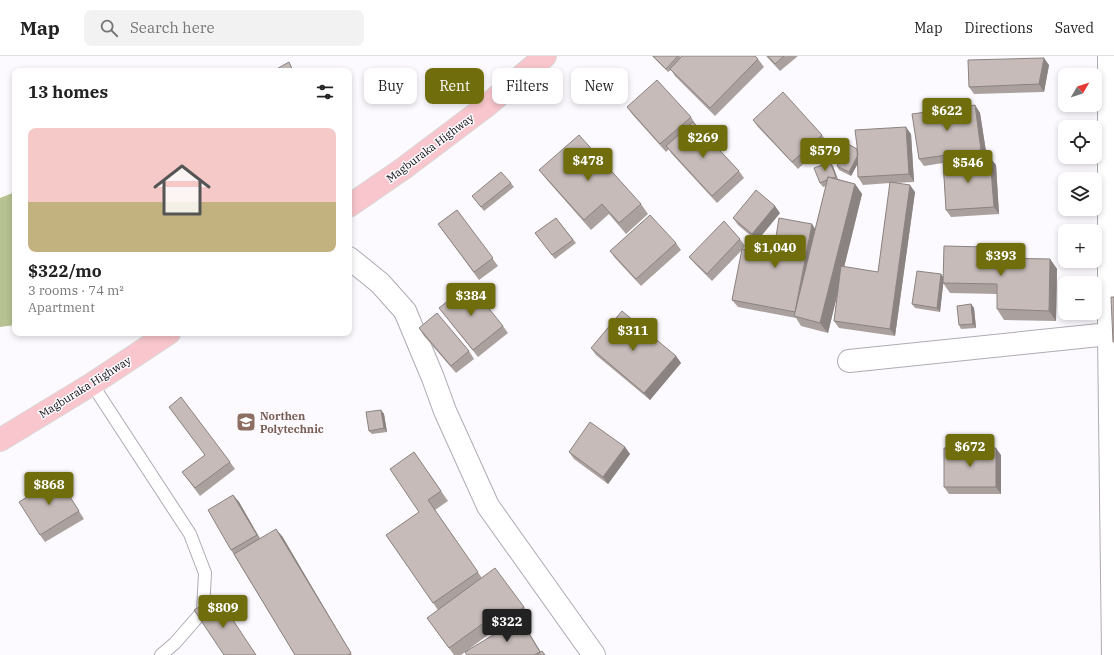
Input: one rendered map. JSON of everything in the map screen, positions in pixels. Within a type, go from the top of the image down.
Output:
[{"type":"main road","name":"Magburaka Highway","points":[[352,204],[404,168],[485,107],[545,56]]},
{"type":"main road","name":"Magburaka Highway","points":[[0,440],[92,384],[164,336]]},
{"type":"street","points":[[1109,56],[1109,334],[1114,655]]},
{"type":"street","points":[[352,260],[380,283],[405,311],[434,378],[445,411],[488,506],[594,655]]},
{"type":"street","points":[[849,361],[1109,334]]},
{"type":"lane","points":[[92,384],[190,534],[205,573],[203,611],[175,643],[161,655]]},
{"type":"green space","points":[[12,193],[12,325],[0,327],[0,198]]},
{"type":"building","points":[[653,56],[678,56],[666,69]]},
{"type":"building","points":[[682,56],[755,56],[758,59],[710,108],[670,69]]},
{"type":"building","points":[[768,56],[784,56],[775,64]]},
{"type":"building","points":[[1044,58],[1039,84],[969,87],[968,60]]},
{"type":"building","points":[[289,62],[292,68],[278,68]]},
{"type":"building","points":[[657,80],[691,117],[660,144],[627,107]]},
{"type":"building","points":[[783,92],[822,135],[792,162],[753,120]]},
{"type":"building","points":[[975,105],[981,150],[919,159],[912,114]]},
{"type":"building","points":[[693,122],[739,171],[712,196],[666,146]]},
{"type":"building","points":[[906,127],[909,174],[858,177],[855,130]]},
{"type":"building","points":[[579,135],[641,204],[619,223],[602,204],[584,220],[539,170]]},
{"type":"building","points":[[848,144],[857,149],[858,155],[849,172],[837,166]]},
{"type":"building","points":[[990,158],[994,207],[946,210],[943,161]]},
{"type":"building","points":[[830,162],[836,177],[828,177],[827,180],[820,183],[814,168]]},
{"type":"building","points":[[501,172],[511,183],[481,207],[472,196]]},
{"type":"building","points":[[828,177],[855,184],[820,323],[794,316]]},
{"type":"building","points":[[890,182],[910,185],[890,329],[834,321],[841,266],[878,272]]},
{"type":"building","points":[[756,190],[775,206],[752,234],[733,218]]},
{"type":"building","points":[[457,210],[493,258],[474,272],[438,224]]},
{"type":"building","points":[[650,215],[676,243],[636,279],[610,251]]},
{"type":"building","points":[[556,218],[573,240],[552,255],[535,233]]},
{"type":"building","points":[[779,218],[812,224],[795,312],[732,300],[742,249],[773,255]]},
{"type":"building","points":[[724,221],[740,239],[707,274],[689,257]]},
{"type":"building","points":[[944,246],[988,247],[988,258],[1050,259],[1049,311],[997,309],[997,284],[943,283]]},
{"type":"building","points":[[917,271],[941,274],[937,308],[912,304]]},
{"type":"building","points":[[469,284],[503,326],[473,350],[439,308]]},
{"type":"building","points":[[1111,297],[1114,297],[1114,342],[1113,342]]},
{"type":"building","points":[[971,304],[973,324],[959,325],[957,306]]},
{"type":"building","points":[[622,311],[676,356],[644,393],[591,348]]},
{"type":"building","points":[[437,313],[469,351],[451,366],[419,328]]},
{"type":"building","points":[[181,397],[230,462],[195,488],[182,472],[205,455],[169,407]]},
{"type":"building","points":[[381,410],[384,428],[369,431],[366,412]]},
{"type":"building","points":[[590,422],[625,447],[603,477],[569,452]]},
{"type":"building","points":[[944,448],[996,448],[996,487],[944,487]]},
{"type":"building","points":[[414,452],[441,491],[428,500],[478,572],[433,603],[386,535],[419,512],[390,469]]},
{"type":"building","points":[[58,478],[79,511],[40,535],[19,502]]},
{"type":"building","points":[[233,495],[257,535],[231,550],[208,510]]},
{"type":"building","points":[[276,529],[351,653],[348,655],[295,655],[234,554]]},
{"type":"building","points":[[495,568],[524,607],[491,631],[485,622],[449,648],[427,618]]},
{"type":"building","points":[[217,596],[256,655],[224,655],[194,610]]},
{"type":"building","points":[[520,619],[540,652],[534,655],[467,655],[465,652]]},
{"type":"building","points":[[542,651],[545,655],[537,655]]},
{"type":"place","name":"Northen Polytechnic","points":[[246,422]]}]
